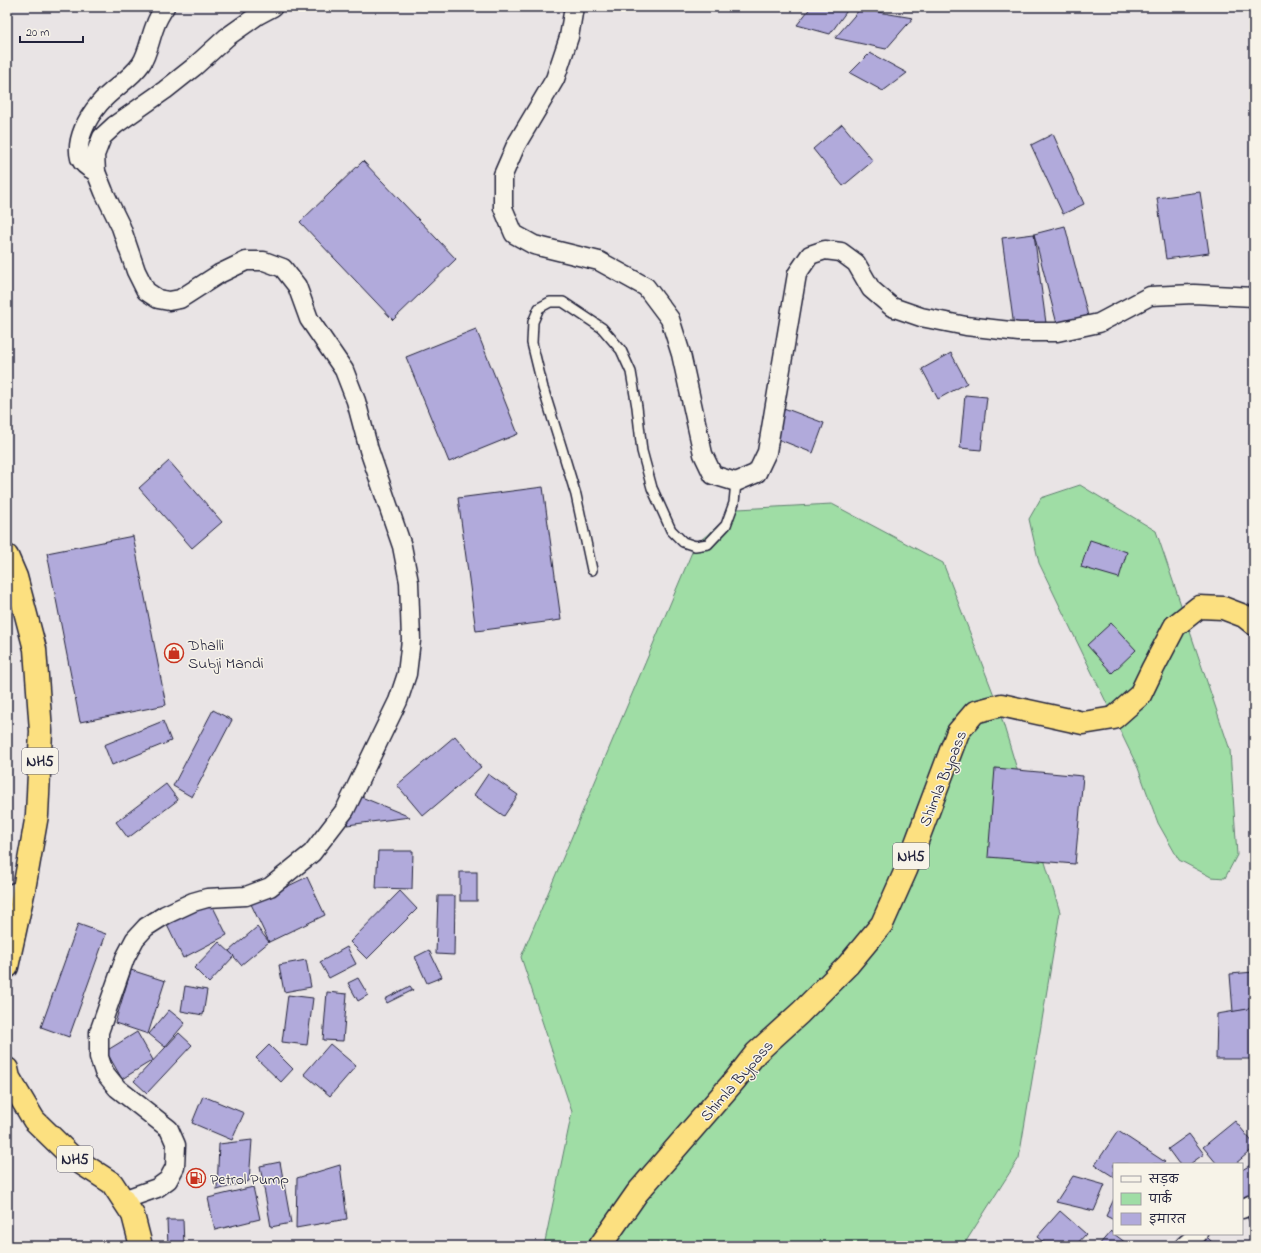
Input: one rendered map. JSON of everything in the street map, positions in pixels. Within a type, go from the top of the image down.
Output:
[{"type":"highway","name":"NH5","points":[[7,556],[16,577],[35,649],[41,730],[37,815],[16,892],[7,967]]},
{"type":"highway","name":"Shimla Bypass","points":[[600,1246],[637,1193],[735,1080],[756,1053],[800,1013],[848,965],[882,924],[906,870],[958,732],[975,712],[1001,706],[1083,723],[1114,718],[1140,695],[1175,626],[1199,607],[1223,608],[1244,616],[1254,624]]},
{"type":"highway","name":"NH5","points":[[7,1069],[9,1078],[34,1120],[73,1158],[112,1184],[133,1215],[142,1246]]},
{"type":"street","points":[[96,172],[87,167],[81,159],[79,148],[82,133],[99,103],[132,75],[142,63],[155,26],[164,7]]},
{"type":"street","points":[[123,1200],[157,1188],[168,1180],[175,1167],[176,1152],[176,1145],[169,1129],[117,1088],[104,1072],[99,1056],[99,1032],[125,958],[135,939],[146,927],[165,915],[193,902],[207,898],[246,896],[270,887],[312,853],[345,810],[398,701],[407,674],[411,640],[409,582],[402,546],[369,450],[356,401],[344,370],[309,319],[297,286],[283,268],[264,261],[246,261],[219,274],[180,299],[169,301],[158,299],[146,290],[136,271],[121,227],[96,172],[95,155],[102,138],[114,125],[165,90],[194,67],[227,37],[273,7]]},
{"type":"street","points":[[574,7],[569,37],[555,79],[516,145],[504,175],[503,208],[514,234],[534,245],[599,261],[646,287],[670,319],[681,354],[703,454],[713,475],[736,482],[757,473],[767,452],[797,274],[810,255],[825,250],[841,252],[856,263],[871,289],[892,307],[921,317],[966,326],[1019,332],[1057,332],[1099,323],[1150,296],[1194,294],[1254,297]]},
{"type":"street","points":[[1243,1208],[1254,1203]]},
{"type":"street","points":[[1184,1246],[1197,1235]]},
{"type":"lane","points":[[592,570],[576,495],[543,388],[532,344],[533,322],[539,308],[550,302],[563,302],[602,328],[622,350],[631,372],[642,452],[652,488],[671,530],[683,542],[695,546],[708,544],[726,525],[734,503],[736,482]]},
{"type":"green space","points":[[1080,485],[1156,531],[1230,750],[1237,855],[1225,878],[1211,877],[1179,860],[1158,823],[1138,768],[1039,563],[1029,519],[1041,498]]},
{"type":"green space","points":[[832,504],[943,563],[997,703],[1060,912],[1019,1158],[963,1246],[544,1246],[572,1112],[521,957],[695,545],[738,509]]},
{"type":"building","points":[[811,7],[849,8],[830,34],[797,25]]},
{"type":"building","points":[[860,9],[913,18],[886,49],[835,38]]},
{"type":"building","points":[[870,53],[907,73],[883,91],[850,73]]},
{"type":"building","points":[[842,124],[873,161],[843,186],[813,149]]},
{"type":"building","points":[[1053,134],[1084,204],[1063,214],[1031,145]]},
{"type":"building","points":[[363,161],[456,259],[393,320],[300,222]]},
{"type":"building","points":[[1200,192],[1209,253],[1166,259],[1157,198]]},
{"type":"building","points":[[1065,226],[1089,320],[1058,328],[1034,234]]},
{"type":"building","points":[[1034,234],[1046,323],[1014,327],[1002,238]]},
{"type":"building","points":[[476,329],[518,434],[449,462],[406,357]]},
{"type":"building","points":[[951,353],[967,383],[938,399],[922,369]]},
{"type":"building","points":[[965,395],[987,397],[981,450],[960,448]]},
{"type":"building","points":[[781,407],[824,423],[813,453],[770,436]]},
{"type":"building","points":[[169,461],[222,522],[192,548],[139,488]]},
{"type":"building","points":[[543,487],[561,620],[476,631],[458,498]]},
{"type":"building","points":[[133,536],[166,705],[80,722],[47,553]]},
{"type":"building","points":[[1090,540],[1127,552],[1119,578],[1081,567]]},
{"type":"building","points":[[1111,623],[1136,650],[1112,673],[1087,645]]},
{"type":"building","points":[[213,710],[232,720],[192,797],[173,786]]},
{"type":"building","points":[[163,721],[171,741],[112,765],[104,745]]},
{"type":"building","points":[[455,736],[481,767],[423,816],[397,785]]},
{"type":"building","points":[[995,768],[1083,776],[1075,864],[988,857]]},
{"type":"building","points":[[488,774],[518,795],[504,816],[474,795]]},
{"type":"building","points":[[166,784],[178,800],[128,838],[116,822]]},
{"type":"building","points":[[359,796],[410,817],[347,825]]},
{"type":"building","points":[[378,851],[413,851],[412,889],[376,888]]},
{"type":"building","points":[[460,872],[477,872],[477,901],[460,901]]},
{"type":"building","points":[[307,877],[325,915],[269,942],[251,904]]},
{"type":"building","points":[[400,891],[417,909],[367,959],[350,942]]},
{"type":"building","points":[[438,896],[455,896],[454,955],[436,954]]},
{"type":"building","points":[[210,901],[227,935],[183,958],[166,923]]},
{"type":"building","points":[[78,924],[106,934],[69,1037],[41,1027]]},
{"type":"building","points":[[257,927],[269,942],[241,965],[229,951]]},
{"type":"building","points":[[219,942],[234,956],[209,983],[194,968]]},
{"type":"building","points":[[347,947],[356,964],[329,978],[320,962]]},
{"type":"building","points":[[429,950],[442,977],[427,983],[415,957]]},
{"type":"building","points":[[306,960],[311,987],[284,992],[279,965]]},
{"type":"building","points":[[131,970],[165,981],[148,1034],[115,1023]]},
{"type":"building","points":[[1254,972],[1254,1008],[1233,1012],[1230,974]]},
{"type":"building","points":[[358,978],[368,995],[358,1001],[348,983]]},
{"type":"building","points":[[185,986],[207,990],[203,1015],[181,1011]]},
{"type":"building","points":[[410,986],[413,990],[387,1003],[385,999]]},
{"type":"building","points":[[327,992],[347,994],[343,1041],[323,1040]]},
{"type":"building","points":[[288,995],[313,998],[307,1045],[282,1042]]},
{"type":"building","points":[[1254,1008],[1254,1059],[1216,1059],[1217,1014]]},
{"type":"building","points":[[169,1010],[185,1023],[165,1047],[149,1034]]},
{"type":"building","points":[[137,1032],[153,1060],[122,1079],[106,1051]]},
{"type":"building","points":[[179,1033],[192,1045],[147,1093],[134,1081]]},
{"type":"building","points":[[330,1044],[356,1066],[330,1096],[304,1074]]},
{"type":"building","points":[[269,1045],[293,1069],[281,1082],[256,1058]]},
{"type":"building","points":[[203,1096],[244,1113],[232,1140],[192,1123]]},
{"type":"building","points":[[1235,1121],[1254,1144],[1254,1148],[1236,1163],[1216,1163],[1203,1147]]},
{"type":"building","points":[[1118,1131],[1165,1162],[1113,1163],[1113,1176],[1095,1165]]},
{"type":"building","points":[[1189,1134],[1204,1154],[1191,1163],[1178,1163],[1168,1149]]},
{"type":"building","points":[[252,1140],[249,1181],[217,1190],[219,1144]]},
{"type":"building","points":[[280,1162],[291,1223],[271,1227],[260,1166]]},
{"type":"building","points":[[1254,1163],[1254,1200],[1243,1201],[1243,1169]]},
{"type":"building","points":[[340,1165],[347,1219],[296,1228],[297,1178]]},
{"type":"building","points":[[1073,1176],[1105,1185],[1094,1211],[1056,1202]]},
{"type":"building","points":[[253,1187],[260,1219],[215,1230],[208,1198]]},
{"type":"building","points":[[1113,1201],[1113,1220],[1106,1216]]},
{"type":"building","points":[[1254,1208],[1254,1232],[1245,1212]]},
{"type":"building","points":[[1060,1211],[1086,1234],[1075,1246],[1048,1246],[1037,1237]]},
{"type":"building","points":[[167,1220],[183,1220],[184,1246],[168,1246]]},
{"type":"building","points":[[1111,1231],[1113,1235],[1115,1235],[1130,1246],[1098,1246]]},
{"type":"building","points":[[1206,1236],[1216,1246],[1195,1246]]},
{"type":"building","points":[[324,1243],[325,1246],[307,1246]]},
{"type":"place","name":"Dhalli Subji Mandi","points":[[174,653]]},
{"type":"place","name":"Petrol Pump","points":[[196,1178]]}]
